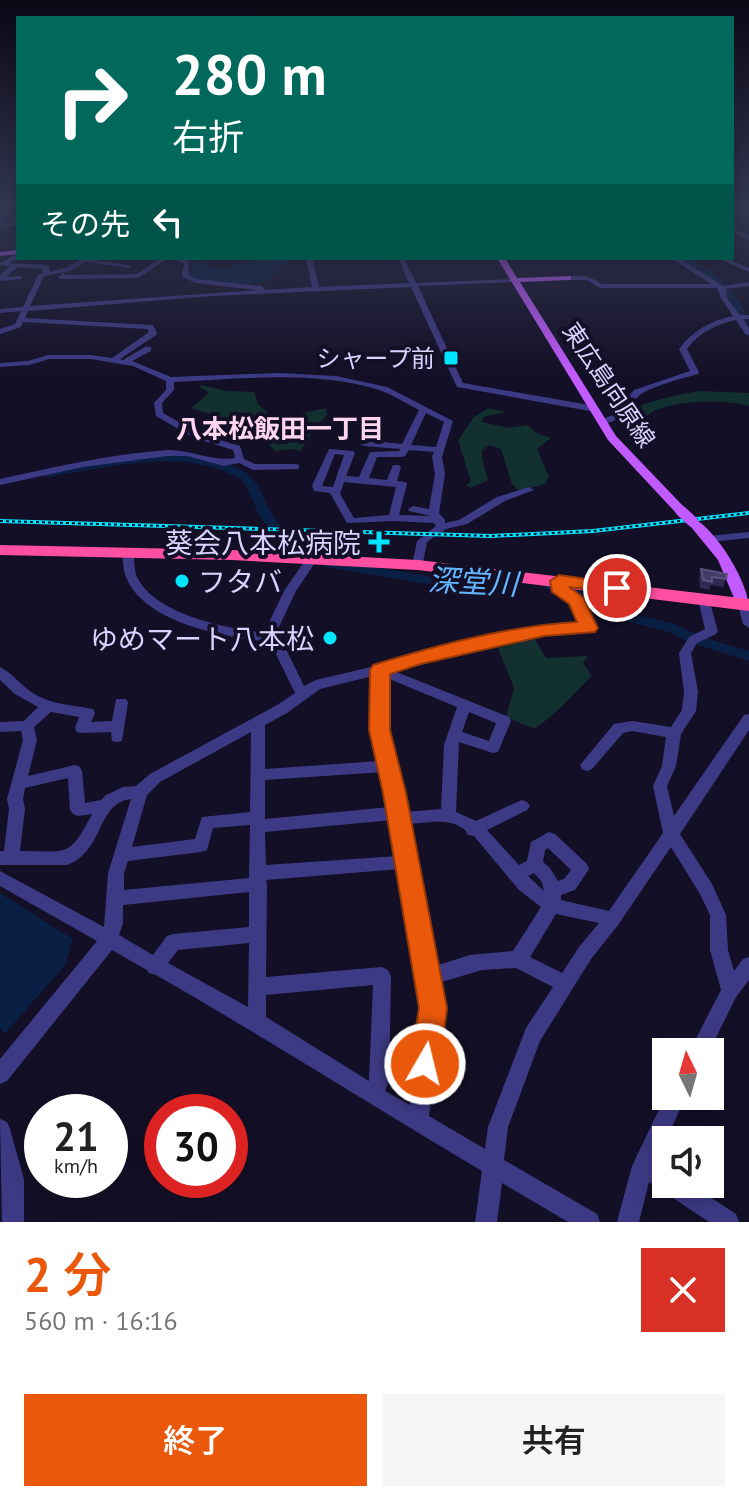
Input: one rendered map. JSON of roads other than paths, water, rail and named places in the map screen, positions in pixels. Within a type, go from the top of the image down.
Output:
[{"type":"highway","points":[[0,550],[312,558],[418,565],[560,585],[747,605]]},
{"type":"main road","name":"東広島向原線","points":[[504,262],[603,422],[631,460],[710,539],[734,574],[747,605]]},
{"type":"main road","points":[[515,280],[568,278]]},
{"type":"street","points":[[80,262],[61,277],[138,276],[159,262]]},
{"type":"street","points":[[98,262],[124,263]]},
{"type":"street","points":[[185,262],[185,276],[195,281],[248,285],[271,292]]},
{"type":"street","points":[[310,262],[316,290]]},
{"type":"street","points":[[403,262],[460,385],[595,409]]},
{"type":"street","points":[[683,262],[720,287],[724,298],[745,317],[749,333]]},
{"type":"street","points":[[1,272],[16,265],[47,267],[45,273]]},
{"type":"street","points":[[0,332],[15,327],[21,320],[41,275],[68,270]]},
{"type":"street","points":[[1,272],[20,278]]},
{"type":"street","points":[[568,278],[589,278],[600,286],[732,288],[749,284]]},
{"type":"street","points":[[0,311],[271,292],[515,280]]},
{"type":"street","points":[[603,422],[616,417],[637,392],[691,375],[695,372],[684,346],[719,321],[745,317]]},
{"type":"street","points":[[21,320],[150,327],[153,333],[115,359]]},
{"type":"street","points":[[125,362],[148,349]]},
{"type":"street","points":[[0,365],[29,363],[48,357],[115,359],[170,380],[278,375],[336,378],[384,389],[448,419],[439,450],[439,520],[422,541],[418,565]]},
{"type":"street","points":[[170,380],[170,390],[159,401],[159,414],[197,436],[237,448],[240,460]]},
{"type":"street","points":[[363,480],[373,454],[398,456],[424,408]]},
{"type":"street","points":[[364,443],[439,450]]},
{"type":"street","points":[[337,490],[318,489],[317,486],[332,451],[350,453],[342,479],[337,490],[335,494],[351,521],[393,518],[463,522],[501,499],[529,490]]},
{"type":"street","points":[[0,482],[83,464],[167,453],[198,455],[224,463],[240,460],[253,467],[296,467]]},
{"type":"street","points":[[391,483],[396,467]]},
{"type":"street","points":[[342,479],[402,484],[393,518]]},
{"type":"street","points":[[413,509],[439,520]]},
{"type":"street","points":[[710,539],[749,535]]},
{"type":"street","points":[[128,552],[133,581],[149,600],[193,623],[246,636],[272,638]]},
{"type":"street","points":[[301,693],[271,631],[290,591],[312,558]]},
{"type":"street","points":[[0,1074],[108,941],[114,923],[116,873],[140,792],[155,778],[282,709],[316,685],[544,630],[588,628],[576,601],[560,585]]},
{"type":"street","points":[[704,599],[712,631],[693,640],[685,653],[691,692],[689,711],[674,733],[669,766],[660,786],[670,832],[706,889],[718,915],[719,950],[730,991]]},
{"type":"street","points":[[747,605],[749,624]]},
{"type":"street","points":[[380,670],[504,721],[493,748],[454,735]]},
{"type":"street","points":[[380,670],[380,730],[399,816],[425,979],[433,1008],[418,1120]]},
{"type":"street","points":[[0,672],[13,687],[46,708],[88,713],[82,728],[117,731],[121,702]]},
{"type":"street","points":[[448,815],[454,735],[464,705]]},
{"type":"street","points":[[0,727],[27,726],[46,708]]},
{"type":"street","points":[[486,1222],[498,1127],[533,1035],[749,719]]},
{"type":"street","points":[[257,1022],[258,722]]},
{"type":"street","points":[[27,726],[30,740],[11,795],[17,809],[6,857],[67,858],[74,855],[84,846],[101,806]]},
{"type":"street","points":[[587,765],[619,728],[632,726],[674,733]]},
{"type":"street","points":[[258,775],[388,766]]},
{"type":"street","points":[[11,795],[75,771],[78,810],[101,806],[115,796],[140,792]]},
{"type":"street","points":[[472,830],[522,806]]},
{"type":"street","points":[[122,855],[201,845],[207,822],[448,815],[487,841],[535,894],[612,920]]},
{"type":"street","points":[[517,874],[535,865],[537,847],[549,839],[581,869],[569,885],[553,898],[518,960]]},
{"type":"street","points":[[115,898],[406,862]]},
{"type":"street","points":[[535,865],[541,868],[553,898]]},
{"type":"street","points":[[0,878],[257,1022],[373,1095],[589,1222]]},
{"type":"street","points":[[155,967],[173,942],[258,934]]},
{"type":"street","points":[[425,979],[466,963],[491,958],[518,960],[565,984]]},
{"type":"street","points":[[706,1038],[730,991],[749,965]]},
{"type":"street","points":[[257,987],[382,976],[379,1081],[373,1095]]},
{"type":"street","points":[[628,1222],[643,1166],[669,1110]]},
{"type":"street","points":[[0,1129],[13,1179],[13,1222]]},
{"type":"street","points":[[643,1166],[652,1172]]},
{"type":"street","points":[[692,1198],[728,1222]]},
{"type":"water","points":[[202,262],[219,269],[248,262],[288,262],[269,279],[258,283],[204,281],[188,276],[192,263]]},
{"type":"water","points":[[0,893],[73,939],[65,965],[5,1034],[0,1028]]},
{"type":"waterway","points":[[690,262],[724,285],[749,325]]},
{"type":"waterway","name":"深堂川","points":[[47,474],[172,456],[211,463],[245,477],[263,511],[284,535],[311,553]]},
{"type":"waterway","name":"深堂川","points":[[330,564],[434,581],[503,580]]},
{"type":"waterway","name":"深堂川","points":[[551,586],[565,588],[618,615],[670,627],[700,641],[749,656]]},
{"type":"railway","points":[[0,521],[491,536],[593,531],[749,513]]},
{"type":"place","name":"シャープ前","points":[[451,358]]},
{"type":"place","name":"葵会八本松病院","points":[[379,542]]},
{"type":"place","name":"フタバ","points":[[182,581]]},
{"type":"place","name":"ゆめマート八本松","points":[[330,638]]},
{"type":"district","name":"八本松飯田一丁目","points":[[280,428]]}]
